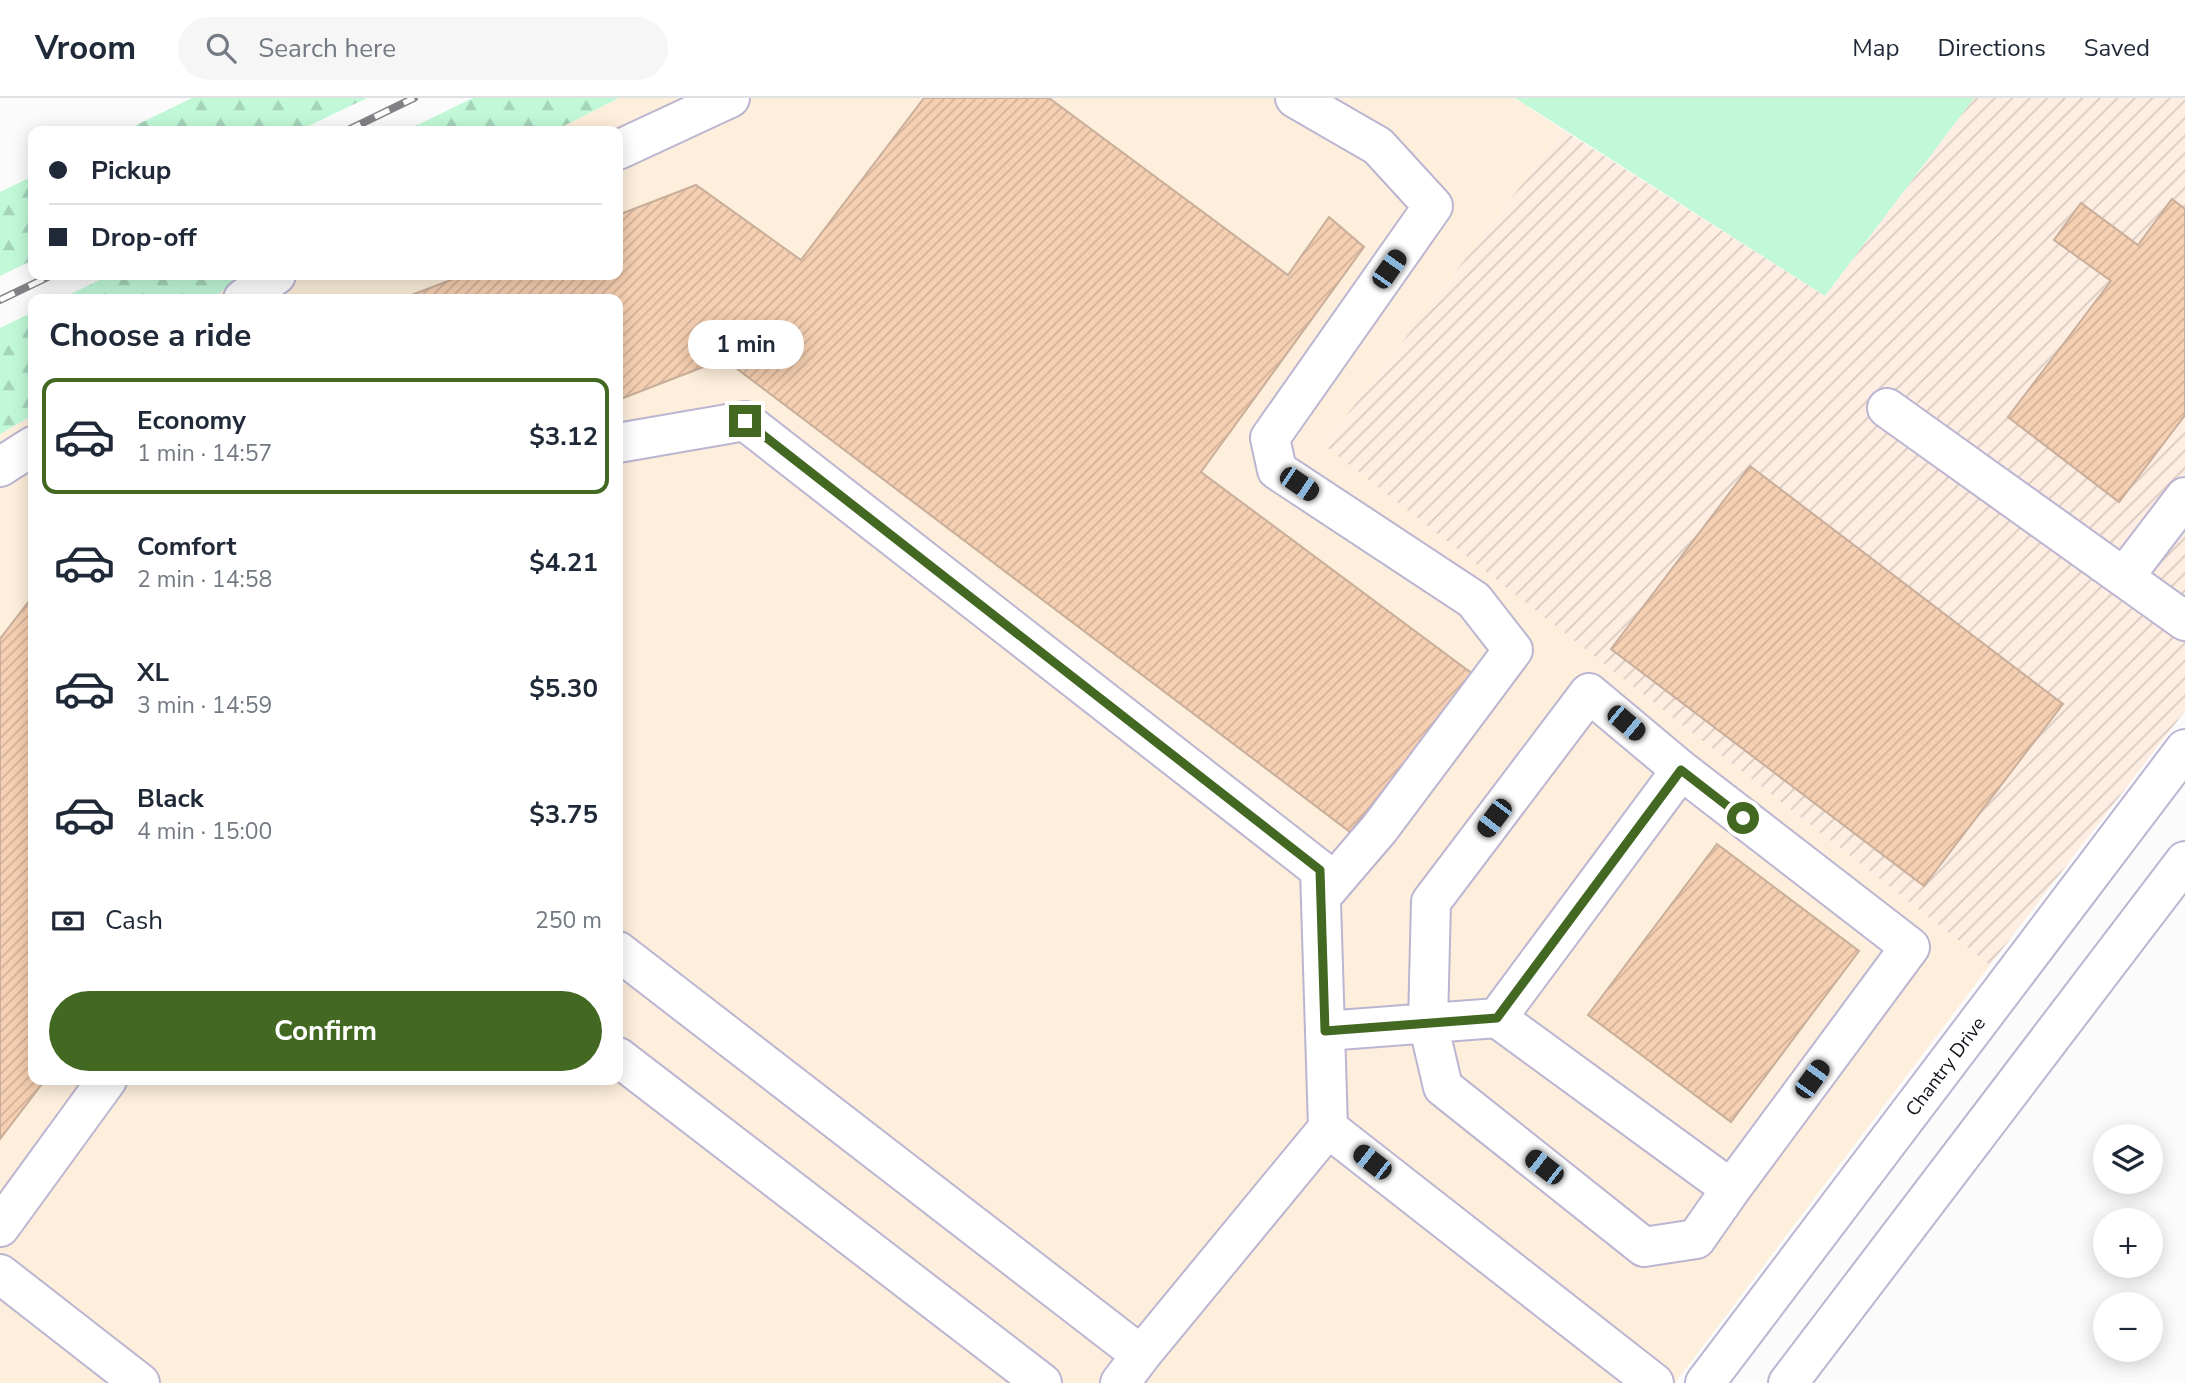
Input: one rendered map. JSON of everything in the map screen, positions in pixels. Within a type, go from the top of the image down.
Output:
[{"type":"street","points":[[623,148],[730,98]]},
{"type":"street","points":[[1296,98],[1378,146],[1433,206],[1270,438],[1277,470],[1474,600],[1513,650],[1380,828],[1321,897]]},
{"type":"street","points":[[250,294],[269,280]]},
{"type":"street","points":[[1887,408],[2185,621]]},
{"type":"street","points":[[623,442],[745,421],[1320,870],[1328,1128],[1131,1369],[623,955]]},
{"type":"street","points":[[0,467],[28,449]]},
{"type":"street","points":[[2124,577],[2185,497]]},
{"type":"street","points":[[1589,693],[1681,770],[1910,947],[1696,1240],[1644,1247],[1443,1087],[1428,1023],[1431,902],[1589,693]]},
{"type":"street","name":"Chantry Drive","points":[[1705,1383],[2185,749]]},
{"type":"street","points":[[1497,1018],[1681,770]]},
{"type":"street","points":[[1788,1383],[2185,860]]},
{"type":"street","points":[[1325,1031],[1497,1018],[1731,1189]]},
{"type":"street","points":[[623,1061],[1042,1383]]},
{"type":"street","points":[[0,1227],[103,1085]]},
{"type":"street","points":[[1328,1128],[1654,1383]]},
{"type":"street","points":[[0,1274],[140,1383]]},
{"type":"shaded area","points":[[619,98],[1515,98],[1563,130],[1325,445],[1990,965],[1675,1383],[0,1383],[0,434],[28,418],[28,1085],[623,1085],[623,294],[218,294],[237,280],[623,280],[623,126],[564,126]]},
{"type":"shaded area","points":[[1974,98],[2185,98],[2185,711],[1990,965],[1324,445],[1563,130],[1825,296]]},
{"type":"green space","points":[[192,98],[367,98],[308,126],[134,126]]},
{"type":"green space","points":[[473,98],[619,98],[564,126],[415,126]]},
{"type":"green space","points":[[1515,98],[1974,98],[1825,296]]},
{"type":"green space","points":[[28,178],[28,262],[0,276],[0,192]]},
{"type":"green space","points":[[100,280],[237,280],[218,294],[70,294]]},
{"type":"green space","points":[[28,314],[28,418],[0,434],[0,328]]},
{"type":"building","points":[[924,98],[1049,98],[1288,275],[1329,217],[1364,247],[1201,472],[1474,675],[1350,832],[724,359],[623,398],[623,294],[414,294],[451,280],[623,280],[623,213],[696,185],[801,260]]},
{"type":"building","points":[[2172,199],[2185,209],[2185,415],[2119,502],[2008,417],[2111,281],[2054,240],[2081,203],[2138,245]]},
{"type":"building","points":[[1750,466],[2063,704],[1924,886],[1611,649]]},
{"type":"building","points":[[28,603],[28,1085],[41,1085],[0,1139],[0,639]]},
{"type":"building","points":[[1717,844],[1859,951],[1731,1122],[1588,1015]]},
{"type":"railway","points":[[356,126],[414,98]]},
{"type":"railway","points":[[0,300],[42,280]]},
{"type":"route","points":[[745,421],[1320,870],[1325,1031],[1497,1018],[1681,770],[1743,818]]}]
